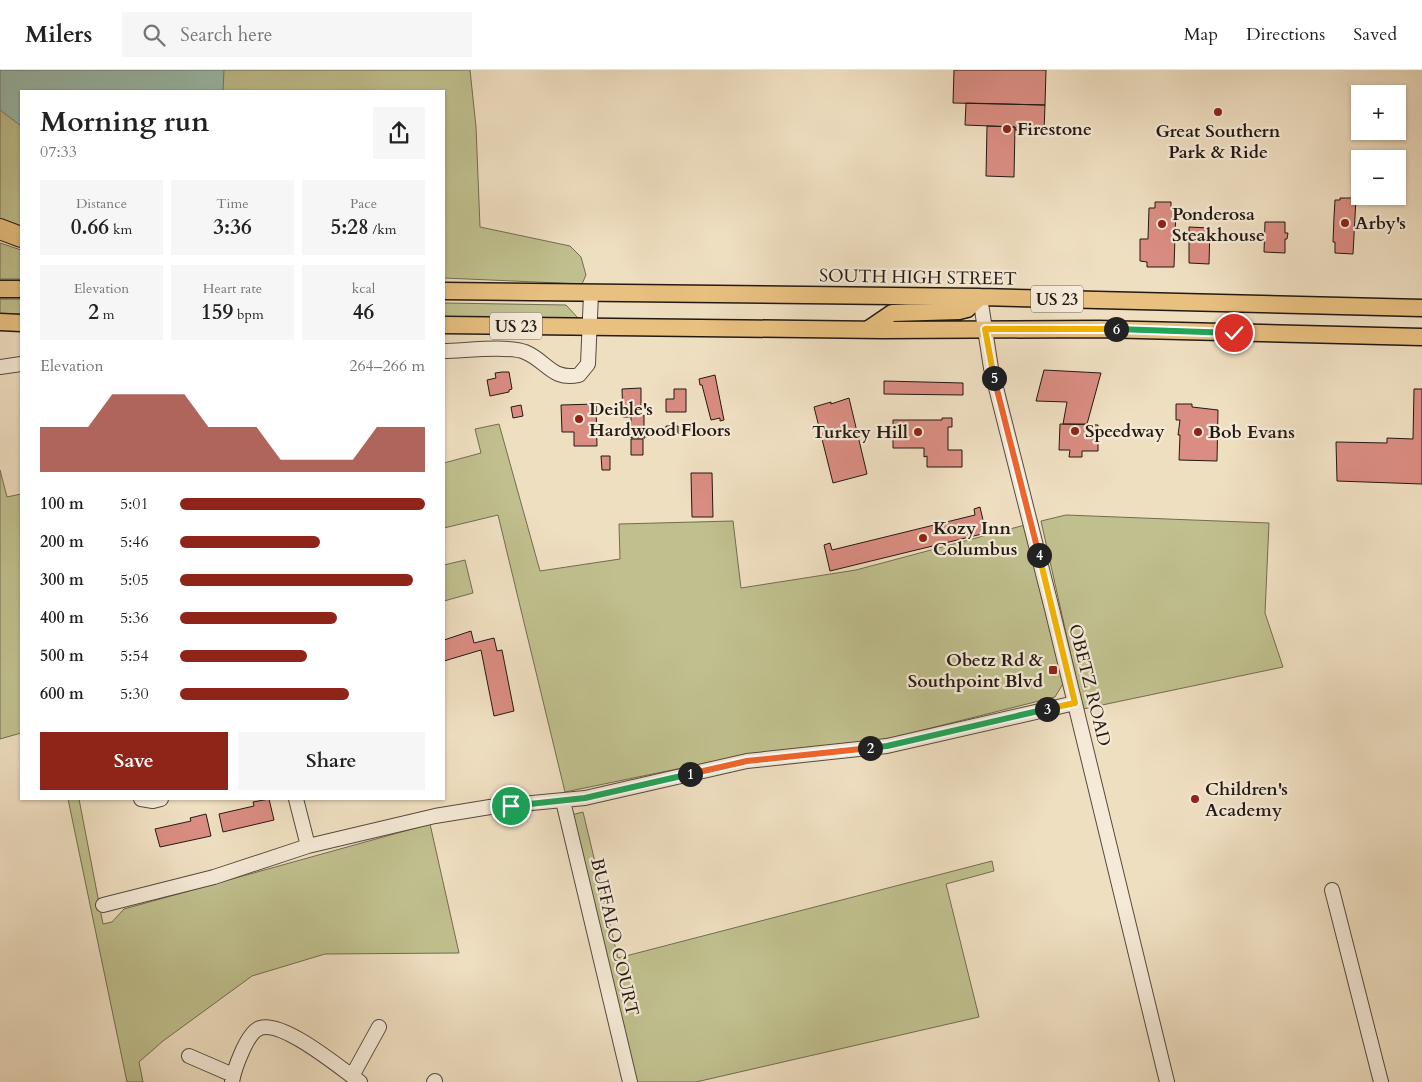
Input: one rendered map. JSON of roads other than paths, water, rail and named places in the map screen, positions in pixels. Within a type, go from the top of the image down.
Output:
[{"type":"highway","points":[[0,228],[20,237]]},
{"type":"main road","points":[[0,289],[20,289]]},
{"type":"main road","name":"SOUTH HIGH STREET","points":[[445,291],[980,297],[1422,308]]},
{"type":"main road","points":[[867,330],[892,313],[959,311],[967,309],[980,297]]},
{"type":"main road","points":[[0,322],[20,322]]},
{"type":"main road","name":"US 23","points":[[445,325],[867,330],[1099,329],[1422,337]]},
{"type":"street","points":[[445,351],[523,351],[560,376],[579,375],[588,364],[591,294]]},
{"type":"street","name":"OBETZ ROAD","points":[[980,297],[991,368],[1167,1082]]},
{"type":"street","points":[[0,367],[20,364]]},
{"type":"street","points":[[103,905],[134,899],[214,877],[308,846],[435,816],[490,807],[563,801],[747,761],[887,746],[1075,703]]},
{"type":"street","points":[[296,800],[308,846]]},
{"type":"street","name":"BUFFALO COURT","points":[[563,801],[630,1082]]},
{"type":"street","points":[[1332,890],[1381,1082]]},
{"type":"street","points":[[189,1056],[232,1079],[245,1044],[256,1031],[267,1028],[285,1031],[356,1079],[378,1027]]},
{"type":"place","name":"Great Southern Park & Ride","points":[[1218,112]]},
{"type":"place","name":"Firestone","points":[[1007,129]]},
{"type":"place","name":"Arby's","points":[[1345,223]]},
{"type":"place","name":"Ponderosa Steakhouse","points":[[1162,224]]},
{"type":"place","name":"Deible's Hardwood Floors","points":[[579,419]]},
{"type":"place","name":"Speedway","points":[[1075,431]]},
{"type":"place","name":"Turkey Hill","points":[[918,432]]},
{"type":"place","name":"Bob Evans","points":[[1198,432]]},
{"type":"place","name":"Kozy Inn Columbus","points":[[923,538]]},
{"type":"place","name":"Obetz Rd & Southpoint Blvd","points":[[1053,670]]},
{"type":"place","name":"Children's Academy","points":[[1195,799]]}]
